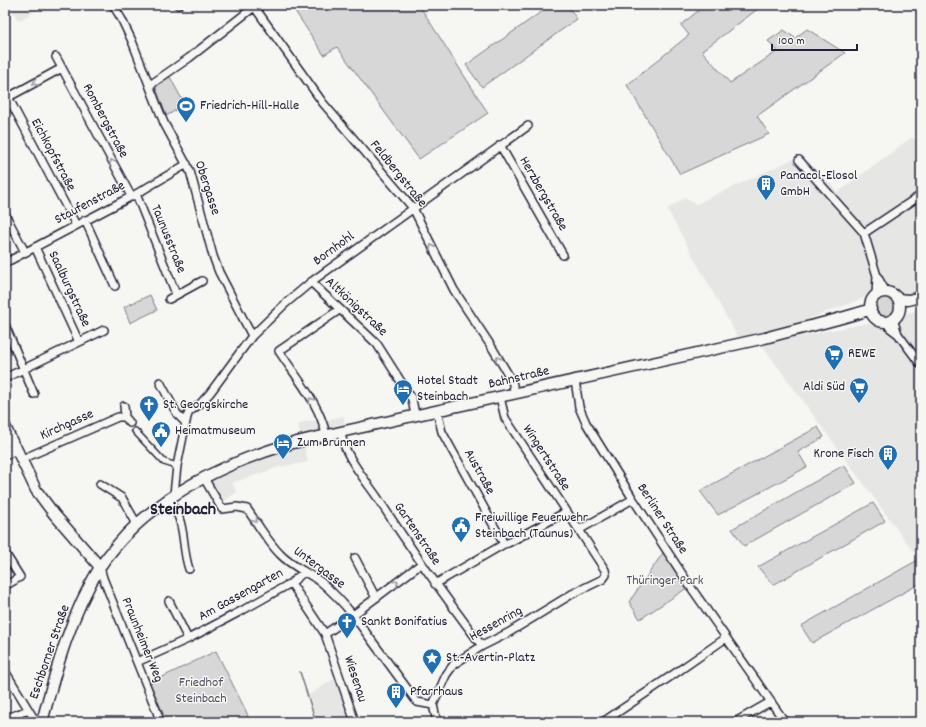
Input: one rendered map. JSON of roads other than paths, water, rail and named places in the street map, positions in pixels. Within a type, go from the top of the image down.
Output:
[{"type":"main road","points":[[881,293],[893,294],[899,304],[899,313],[889,320],[881,321],[872,313],[871,303],[881,293]]},
{"type":"main road","points":[[899,304],[921,297]]},
{"type":"main road","points":[[899,304],[921,303]]},
{"type":"main road","name":"Bahnstraße","points":[[204,478],[272,449],[326,435],[764,338],[820,323],[844,318],[853,319],[872,313]]},
{"type":"main road","points":[[5,454],[16,448],[20,460],[36,490],[54,514],[100,567]]},
{"type":"main road","name":"Eschborner Straße","points":[[42,722],[57,666],[69,631],[100,567],[117,545],[152,510],[172,496],[204,478]]},
{"type":"street","name":"Obergasse","points":[[113,5],[132,41],[164,124],[187,164],[193,179],[213,256],[219,272],[252,336]]},
{"type":"street","points":[[150,85],[189,58],[254,6]]},
{"type":"street","name":"Feldbergstraße","points":[[254,6],[327,108],[413,208],[454,290],[512,381],[515,394]]},
{"type":"street","name":"Rombergstraße","points":[[56,57],[133,195]]},
{"type":"street","points":[[6,98],[62,68]]},
{"type":"street","name":"Eichkopfstraße","points":[[6,98],[76,225]]},
{"type":"street","name":"Bornhohl","points":[[172,496],[185,422],[189,412],[200,404],[210,393],[252,336],[285,304],[311,282],[528,126]]},
{"type":"street","name":"Herzbergstraße","points":[[500,145],[563,255]]},
{"type":"street","points":[[799,160],[864,233],[881,293]]},
{"type":"street","name":"Staufenstraße","points":[[5,263],[133,195],[187,164]]},
{"type":"street","name":"Taunusstraße","points":[[133,195],[176,294]]},
{"type":"street","points":[[864,233],[921,195]]},
{"type":"street","points":[[5,214],[25,252]]},
{"type":"street","points":[[85,220],[115,286]]},
{"type":"street","name":"Saalburgstraße","points":[[35,247],[78,342]]},
{"type":"street","name":"Taunusstraße","points":[[169,299],[202,281]]},
{"type":"street","name":"Altkönigstraße","points":[[311,282],[382,349],[412,399],[415,416]]},
{"type":"street","points":[[326,435],[324,425],[317,408],[278,351],[339,310]]},
{"type":"street","points":[[889,320],[890,328],[898,334],[921,365]]},
{"type":"street","points":[[5,325],[34,394]]},
{"type":"street","points":[[5,378],[104,330]]},
{"type":"street","name":"Berliner Straße","points":[[575,380],[579,407],[586,423],[634,499],[726,638],[785,722]]},
{"type":"street","points":[[160,382],[177,414],[185,422]]},
{"type":"street","name":"Wingertstraße","points":[[500,397],[505,418],[566,512],[580,530],[605,570],[606,575]]},
{"type":"street","points":[[124,406],[125,417],[130,423]]},
{"type":"street","name":"Austraße","points":[[437,411],[442,432],[504,544]]},
{"type":"street","name":"Kirchgasse","points":[[20,460],[118,417],[125,417]]},
{"type":"street","points":[[5,424],[16,448]]},
{"type":"street","points":[[136,431],[164,462],[177,466]]},
{"type":"street","name":"Gartenstraße","points":[[340,432],[344,448],[421,564],[482,646]]},
{"type":"street","points":[[5,440],[16,448]]},
{"type":"street","name":"Untergasse","points":[[204,478],[222,509],[237,507],[246,509],[279,554],[304,572],[320,581],[335,594],[354,615],[417,702],[433,705]]},
{"type":"street","points":[[100,484],[122,498],[137,524]]},
{"type":"street","points":[[172,496],[179,519],[185,557],[189,569]]},
{"type":"street","points":[[580,530],[634,499]]},
{"type":"street","points":[[435,584],[504,544],[508,544],[566,512]]},
{"type":"street","points":[[5,553],[20,577],[5,586]]},
{"type":"street","points":[[355,558],[376,598]]},
{"type":"street","points":[[325,634],[354,615],[421,564]]},
{"type":"street","name":"Praunheimer Weg","points":[[100,567],[160,722]]},
{"type":"street","name":"Am Gassengarten","points":[[137,662],[188,639],[291,583],[304,572]]},
{"type":"street","name":"Hessenring","points":[[433,705],[449,670],[461,659],[482,646],[508,633],[572,594],[603,579],[606,575]]},
{"type":"street","name":"Wiesenau","points":[[291,583],[325,634],[355,722]]},
{"type":"street","name":"Am Gassengarten","points":[[169,601],[188,639]]},
{"type":"street","points":[[603,722],[726,638]]},
{"type":"street","points":[[5,671],[33,717],[42,722]]},
{"type":"street","points":[[735,722],[770,702]]},
{"type":"street","points":[[433,705],[437,722]]},
{"type":"street","points":[[5,719],[28,710]]},
{"type":"waterway","name":"Steinbach","points":[[300,672],[316,722]]},
{"type":"place","name":"Friedrich-Hill-Halle","points":[[186,123]]},
{"type":"place","name":"Panacol-Elosol GmbH","points":[[766,201]]},
{"type":"place","name":"REWE","points":[[834,371]]},
{"type":"place","name":"Aldi Süd","points":[[859,404]]},
{"type":"place","name":"Hotel Stadt Steinbach","points":[[403,406]]},
{"type":"place","name":"St. Georgskirche","points":[[149,422]]},
{"type":"place","name":"Heimatmuseum","points":[[161,448]]},
{"type":"place","name":"Zum Brunnen","points":[[283,460]]},
{"type":"place","name":"Krone Fisch","points":[[888,471]]},
{"type":"place","name":"Freiwillige Feuerwehr Steinbach (Taunus)","points":[[461,543]]},
{"type":"place","name":"Sankt Bonifatius","points":[[347,639]]},
{"type":"place","name":"St.-Avertin-Platz","points":[[432,675]]},
{"type":"place","name":"Pfarrhaus","points":[[396,709]]},
{"type":"district","name":"Steinbach","points":[[183,510]]},
{"type":"park label","name":"Thüringer Park","points":[[665,581]]},
{"type":"park label","name":"Friedhof Steinbach","points":[[201,692]]}]
